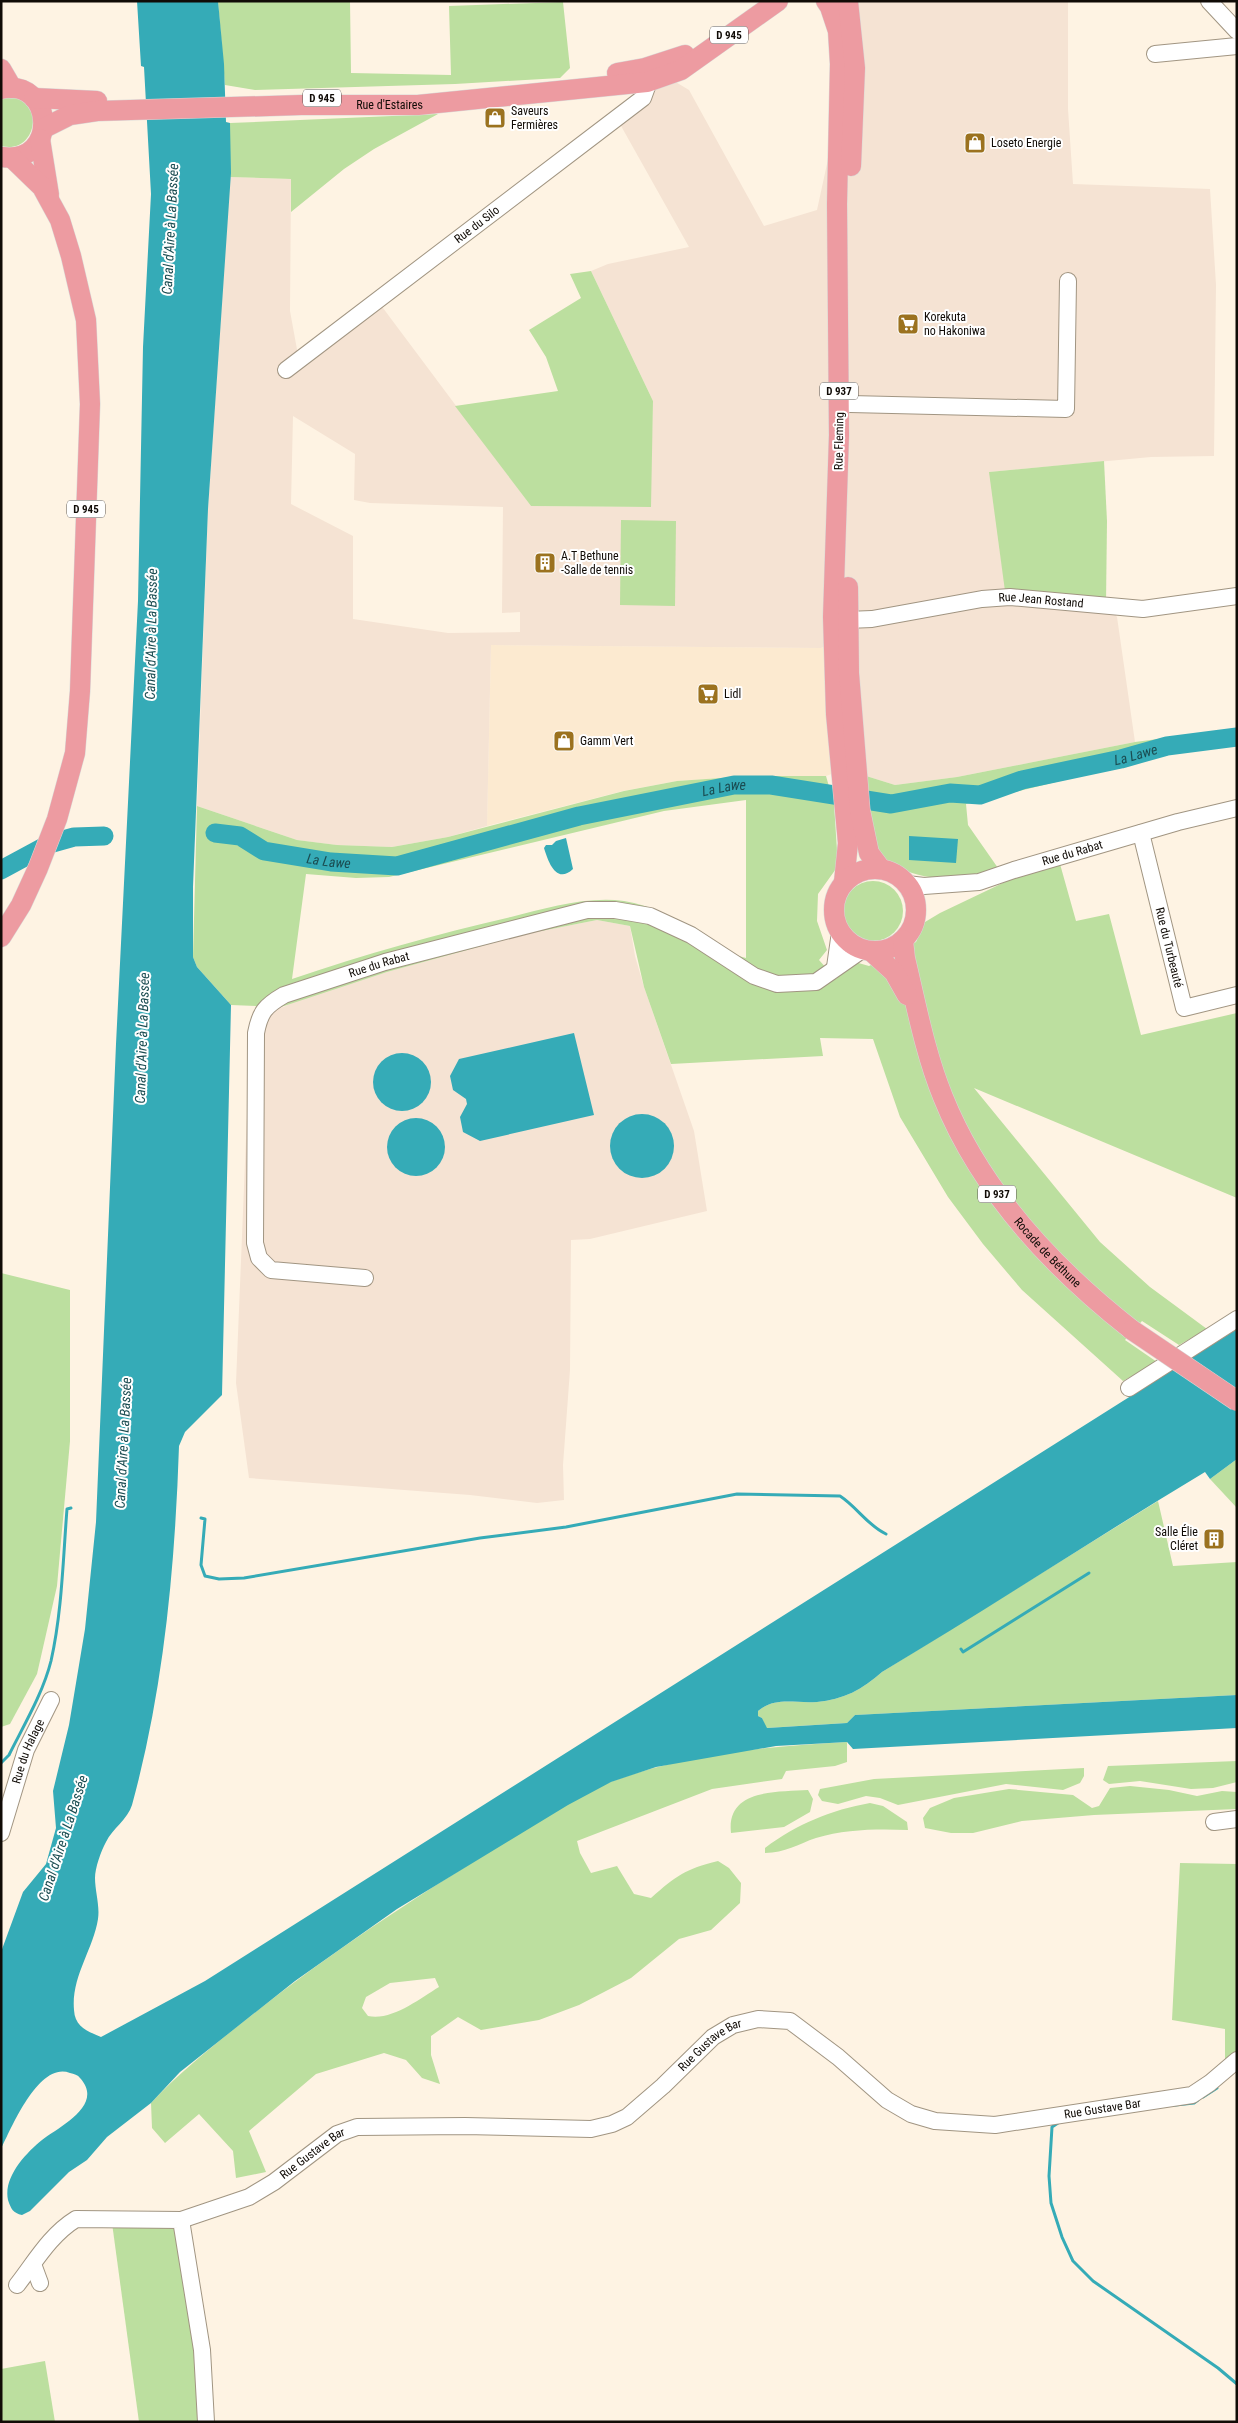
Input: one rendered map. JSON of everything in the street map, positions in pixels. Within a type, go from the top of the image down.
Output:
[{"type":"main road","name":"D 945","points":[[646,75],[681,58],[722,32],[754,1]]},
{"type":"main road","name":"D 945","points":[[34,98],[99,101],[133,105],[225,104],[419,96],[646,75],[681,70],[778,1]]},
{"type":"main road","name":"Rue Fleming","points":[[826,1],[838,31],[840,64],[837,223],[839,435],[833,617],[836,714],[853,809],[869,853],[881,869]]},
{"type":"main road","name":"Rue Fleming","points":[[848,1],[855,68],[850,214],[847,620],[849,782]]},
{"type":"main road","points":[[1,69],[7,88],[24,91],[34,98],[42,112],[42,134],[28,152],[7,157]]},
{"type":"main road","name":"D 945","points":[[51,202],[42,134],[70,115],[133,105]]},
{"type":"main road","name":"D 945","points":[[1,937],[21,906],[38,868],[57,819],[75,753],[80,690],[90,404],[86,320],[71,256],[60,220],[42,187],[7,157]]},
{"type":"main road","name":"Rue Fleming","points":[[844,882],[853,809]]},
{"type":"main road","points":[[881,869],[891,872],[907,884],[914,898],[916,913],[914,923],[903,940],[884,951],[867,951],[849,943],[840,932],[833,907],[838,890],[844,882],[861,871],[881,869]]},
{"type":"main road","name":"Rocade de Béthune","points":[[903,940],[905,958],[920,1019],[942,1096],[953,1120],[986,1179],[1008,1210],[1063,1270],[1096,1302],[1132,1330],[1237,1400]]},
{"type":"main road","name":"Rocade de Béthune","points":[[867,951],[894,972],[920,1019]]},
{"type":"street","points":[[1209,1],[1237,31]]},
{"type":"street","points":[[1155,54],[1237,46]]},
{"type":"street","name":"Rue du Silo","points":[[286,370],[643,98],[646,75]]},
{"type":"street","points":[[850,404],[1066,409],[1068,281]]},
{"type":"street","name":"Rue Jean Rostand","points":[[847,620],[872,620],[982,599],[1010,597],[1142,609],[1237,596]]},
{"type":"street","name":"Rue du Rabat","points":[[907,884],[924,886],[979,882],[1141,833],[1237,808]]},
{"type":"street","name":"Rue du Turbeauté","points":[[1141,833],[1184,1008],[1237,995]]},
{"type":"street","name":"Rue du Rabat","points":[[366,1278],[271,1270],[259,1258],[255,1243],[256,1033],[259,1017],[270,1004],[284,995],[385,962],[587,910],[615,910],[650,916],[691,935],[754,976],[777,984],[816,982],[835,967],[867,951]]},
{"type":"street","points":[[835,967],[840,932]]},
{"type":"street","points":[[1129,1388],[1237,1319]]},
{"type":"street","name":"Rue du Halage","points":[[1,1833],[26,1750],[51,1700]]},
{"type":"street","points":[[1214,1822],[1237,1819]]},
{"type":"street","name":"Rue Gustave Bar","points":[[17,2285],[49,2242],[76,2219],[181,2220],[249,2197],[274,2182],[337,2134],[357,2127],[465,2126],[591,2129],[612,2124],[627,2117],[663,2086],[713,2037],[733,2025],[758,2019],[790,2021],[838,2057],[887,2100],[911,2114],[935,2121],[960,2124],[995,2125],[1192,2095],[1210,2083],[1237,2060]]},
{"type":"street","points":[[181,2220],[202,2350],[206,2422]]},
{"type":"street","points":[[33,2264],[40,2283]]},
{"type":"shaded area","points":[[838,1],[1068,1],[1068,109],[1073,184],[1210,189],[1216,285],[1214,456],[1151,457],[989,472],[1117,617],[1135,742],[957,777],[895,785],[863,775],[842,640],[821,648],[491,645],[487,826],[448,837],[392,847],[337,845],[297,840],[197,806],[208,509],[230,177],[291,179],[290,311],[300,366],[380,304],[531,506],[650,507],[653,401],[591,271],[608,264],[689,247],[616,117],[669,78],[689,90],[764,226],[817,210],[848,67]],"holes":[[[293,416],[355,454],[354,500],[370,503],[503,507],[502,613],[520,612],[520,632],[448,633],[353,619],[353,536],[291,504]]]},
{"type":"shaded area","points":[[842,640],[848,768],[826,776],[750,776],[677,781],[623,791],[487,826],[491,645],[821,648]]},
{"type":"shaded area","points":[[597,920],[630,926],[635,956],[644,987],[694,1131],[707,1211],[590,1239],[571,1240],[570,1370],[563,1465],[564,1500],[537,1503],[470,1495],[249,1478],[236,1383],[251,1016],[263,1016],[301,999],[387,972],[526,934]]},
{"type":"green space","points":[[218,1],[350,1],[351,73],[451,75],[449,6],[563,2],[570,68],[560,78],[455,84],[255,90],[225,85]]},
{"type":"green space","points":[[1,98],[17,98],[26,102],[31,109],[33,118],[29,136],[22,143],[13,147],[1,146]]},
{"type":"green space","points":[[438,114],[374,149],[344,169],[291,212],[291,179],[230,177],[230,123]]},
{"type":"green space","points":[[591,271],[653,401],[651,507],[531,506],[455,406],[558,391],[546,357],[529,330],[581,298],[570,274]]},
{"type":"green space","points":[[1104,461],[1107,521],[1106,603],[1005,591],[989,472]]},
{"type":"green space","points":[[621,520],[676,521],[675,606],[620,605]]},
{"type":"green space","points":[[1211,732],[1211,748],[1175,753],[966,804],[968,825],[998,868],[958,877],[932,877],[906,871],[894,865],[876,850],[869,821],[863,775],[895,785],[957,777],[1135,742]]},
{"type":"green space","points":[[750,776],[826,776],[834,804],[838,866],[818,894],[817,921],[827,950],[819,960],[836,979],[855,962],[869,966],[916,942],[925,922],[940,913],[1007,881],[1060,864],[1076,921],[1109,914],[1141,1035],[1237,1013],[1237,1198],[974,1088],[1100,1242],[1150,1287],[1207,1329],[1179,1345],[1142,1321],[1125,1340],[1157,1362],[1123,1381],[1022,1290],[983,1244],[948,1197],[900,1117],[873,1039],[820,1038],[823,1056],[671,1064],[644,987],[630,926],[597,920],[526,934],[387,972],[281,1007],[231,1005],[197,967],[193,957],[197,806],[297,840],[337,845],[392,847],[448,837],[624,791],[677,781]],"holes":[[[746,800],[746,958],[727,951],[692,928],[654,909],[624,901],[596,900],[581,901],[456,930],[292,979],[306,874],[356,878],[389,877],[664,811]]]},
{"type":"green space","points":[[873,881],[889,886],[894,890],[898,895],[903,911],[898,927],[894,932],[889,936],[873,941],[857,936],[852,932],[848,927],[843,911],[848,895],[852,890],[857,886]]},
{"type":"green space","points":[[1,1273],[70,1290],[70,1441],[57,1586],[37,1674],[10,1724],[1,1727]]},
{"type":"green space","points":[[1237,1459],[1237,1508],[1210,1479]]},
{"type":"green space","points":[[1158,1501],[1173,1566],[1237,1562],[1237,1695],[855,1715],[847,1723],[766,1728],[762,1718],[758,1716],[758,1711],[765,1706],[779,1702],[826,1701],[852,1693],[882,1672]]},
{"type":"green space","points":[[847,1742],[847,1762],[835,1766],[786,1771],[782,1779],[712,1789],[577,1841],[580,1853],[591,1873],[617,1866],[634,1894],[651,1898],[681,1874],[718,1861],[729,1868],[741,1883],[740,1903],[711,1930],[679,1939],[631,1978],[579,2005],[539,2020],[481,2030],[458,2017],[431,2036],[431,2055],[440,2084],[422,2078],[406,2060],[384,2053],[316,2074],[249,2131],[266,2172],[236,2178],[233,2151],[199,2114],[165,2143],[152,2128],[151,2103],[186,2069],[248,2018],[368,1930],[583,1794],[613,1781],[670,1764],[758,1749]],"holes":[[[435,1978],[439,1987],[405,2008],[386,2015],[368,2016],[362,2008],[366,1997],[390,1983]]]},
{"type":"green space","points":[[1237,1761],[1237,1782],[1213,1788],[1191,1789],[1140,1781],[1109,1784],[1103,1780],[1108,1766]]},
{"type":"green space","points":[[1084,1768],[1084,1776],[1080,1783],[1063,1790],[1006,1784],[898,1805],[880,1798],[866,1796],[838,1804],[822,1801],[818,1795],[820,1789],[874,1779]]},
{"type":"green space","points":[[1130,1786],[1169,1790],[1197,1796],[1222,1791],[1237,1792],[1237,1809],[1094,1815],[1022,1821],[973,1833],[951,1833],[925,1828],[923,1818],[930,1808],[954,1798],[1009,1789],[1073,1795],[1092,1808],[1099,1806],[1110,1788]]},
{"type":"green space","points":[[808,1790],[813,1799],[810,1812],[784,1827],[731,1833],[732,1819],[736,1808],[745,1801],[768,1793]]},
{"type":"green space","points":[[870,1803],[883,1806],[907,1822],[908,1830],[850,1831],[816,1838],[785,1850],[765,1853],[765,1848],[802,1825],[828,1814]]},
{"type":"green space","points":[[1180,1863],[1237,1864],[1237,2052],[1225,2062],[1225,2029],[1172,2020]]},
{"type":"green space","points":[[112,2223],[174,2228],[194,2333],[199,2422],[139,2422]]},
{"type":"green space","points":[[45,2361],[55,2422],[1,2422],[1,2369]]},
{"type":"water","name":"Canal d'Aire à La Bassée","points":[[137,1],[218,1],[224,64],[226,122],[230,123],[231,173],[208,509],[193,887],[193,957],[197,967],[231,1005],[222,1395],[185,1432],[179,1446],[171,1581],[160,1672],[143,1761],[132,1805],[127,1815],[109,1837],[97,1865],[95,1878],[98,1919],[76,1986],[74,2010],[77,2021],[83,2028],[101,2037],[205,1981],[1237,1329],[1237,1459],[1210,1479],[1205,1472],[882,1672],[852,1693],[826,1701],[779,1702],[765,1706],[758,1711],[758,1716],[762,1718],[767,1728],[847,1723],[855,1715],[1237,1695],[1237,1728],[853,1749],[847,1742],[776,1746],[656,1767],[611,1782],[568,1805],[397,1909],[295,1981],[180,2072],[151,2103],[107,2137],[87,2160],[69,2172],[30,2211],[22,2215],[13,2210],[8,2200],[7,2191],[12,2174],[36,2145],[77,2114],[87,2097],[86,2088],[77,2075],[59,2072],[48,2077],[37,2086],[28,2098],[1,2149],[1,1952],[23,1892],[46,1864],[56,1828],[53,1791],[69,1725],[85,1629],[96,1522],[116,1044],[138,601],[143,347],[151,194],[144,67],[141,66]]},
{"type":"water","points":[[909,836],[958,839],[956,863],[909,860]]},
{"type":"water","points":[[566,838],[573,869],[562,874],[557,873],[550,865],[544,848],[546,845],[552,845],[556,841]]},
{"type":"water","points":[[574,1033],[594,1115],[480,1141],[463,1132],[460,1117],[467,1104],[466,1099],[453,1090],[450,1076],[459,1059]]},
{"type":"water","points":[[396,1053],[408,1053],[423,1061],[431,1076],[431,1088],[423,1103],[408,1111],[396,1111],[381,1103],[373,1088],[373,1076],[381,1061]]},
{"type":"water","points":[[636,1114],[648,1114],[665,1123],[672,1134],[674,1146],[672,1158],[665,1169],[648,1178],[636,1178],[624,1173],[615,1164],[610,1152],[610,1140],[615,1128],[624,1119]]},
{"type":"water","points":[[410,1118],[422,1118],[437,1126],[445,1141],[445,1153],[437,1168],[422,1176],[410,1176],[395,1168],[387,1153],[387,1141],[395,1126]]},
{"type":"waterway","name":"La Lawe","points":[[215,833],[240,836],[264,851],[331,862],[397,866],[579,816],[734,785],[771,785],[891,804],[950,793],[980,795],[1022,780],[1121,759],[1167,746],[1237,737]]},
{"type":"waterway","name":"La Lawe","points":[[1,870],[49,844],[74,837],[104,836]]},
{"type":"waterway","points":[[201,1518],[205,1519],[201,1565],[205,1576],[219,1579],[244,1578],[480,1538],[566,1527],[737,1494],[840,1496],[873,1526],[886,1534]]},
{"type":"waterway","points":[[1,1763],[9,1755],[33,1709],[48,1673],[55,1642],[60,1605],[67,1509],[71,1508]]},
{"type":"waterway","points":[[961,1649],[963,1652],[1089,1573]]},
{"type":"waterway","points":[[1203,2097],[1217,2088]]},
{"type":"waterway","points":[[1175,2105],[1194,2103],[1198,2100]]},
{"type":"waterway","points":[[1058,2123],[1052,2127],[1049,2176],[1051,2203],[1062,2237],[1073,2261],[1093,2281],[1218,2368],[1237,2384]]},
{"type":"place","name":"Saveurs Fermières","points":[[495,118]]},
{"type":"place","name":"Loseto Energie","points":[[975,143]]},
{"type":"place","name":"Korekuta no Hakoniwa","points":[[908,324]]},
{"type":"place","name":"A.T Bethune -Salle de tennis","points":[[545,563]]},
{"type":"place","name":"Lidl","points":[[708,694]]},
{"type":"place","name":"Gamm Vert","points":[[564,741]]},
{"type":"place","name":"Salle Élie Cléret","points":[[1214,1539]]}]
